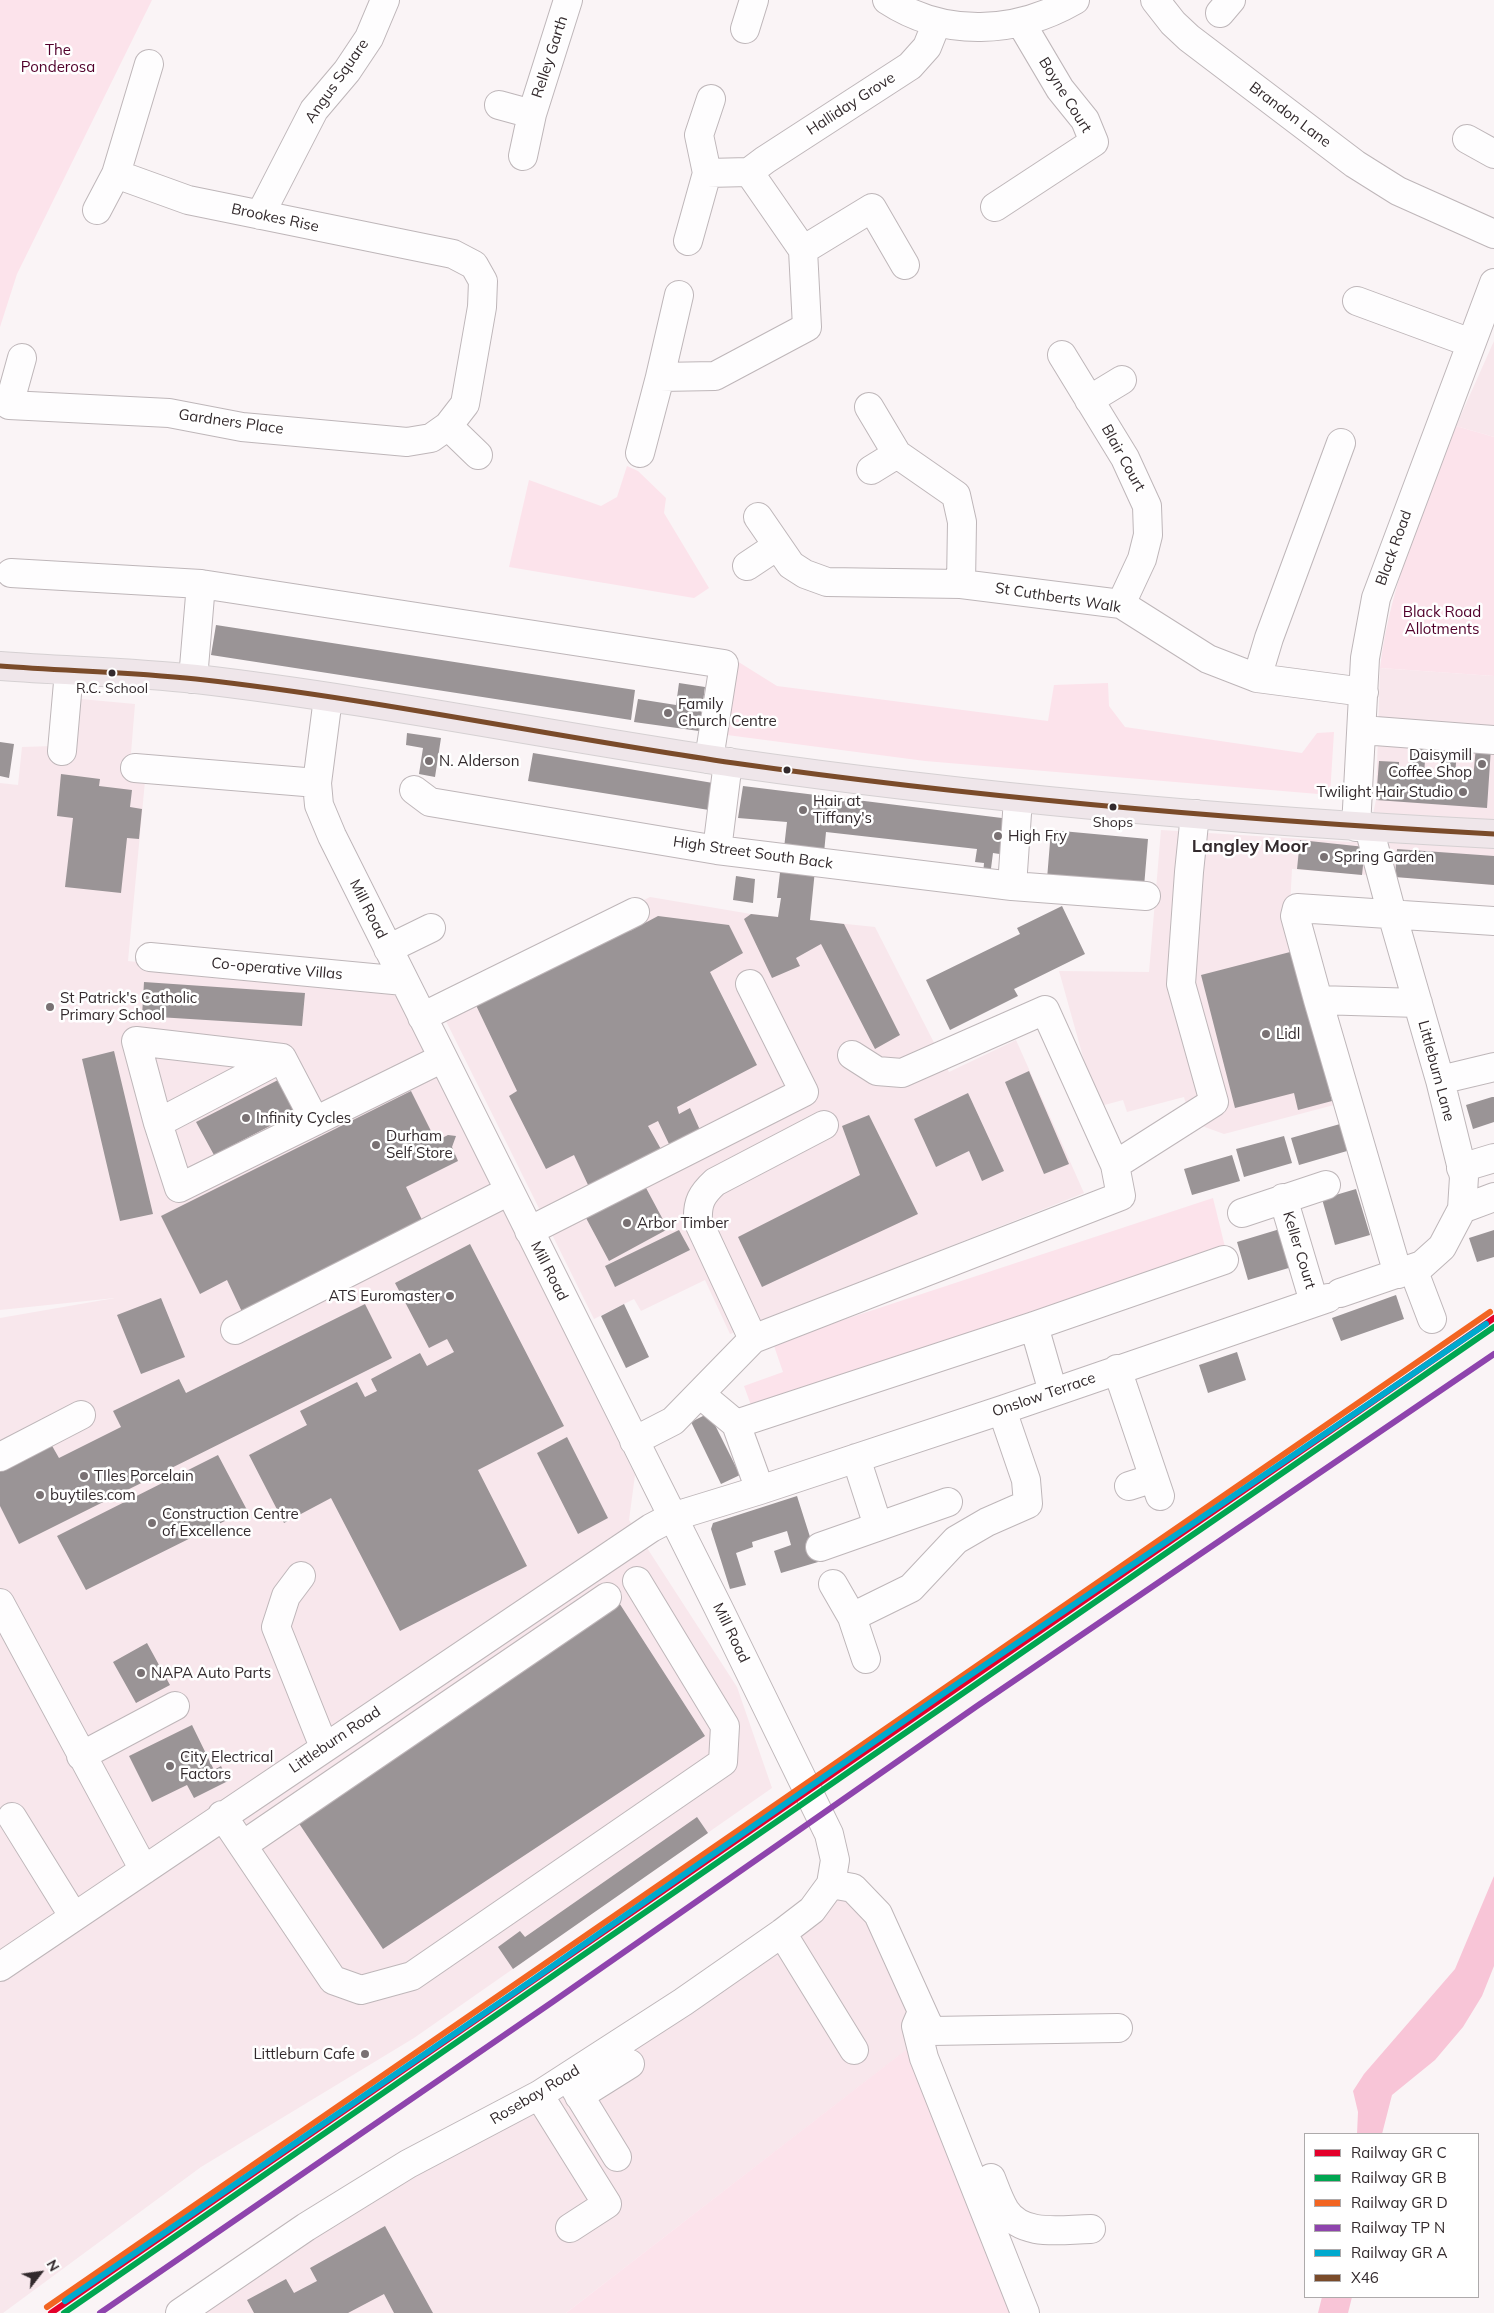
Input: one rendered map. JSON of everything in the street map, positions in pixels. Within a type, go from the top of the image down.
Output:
[{"type":"main road","points":[[0,666],[193,679],[328,698],[719,760],[1018,799],[1363,828],[1494,834]]},
{"type":"street","name":"Angus Square","points":[[260,215],[314,110],[347,71],[364,44],[385,0]]},
{"type":"street","name":"Relley Garth","points":[[523,156],[532,114],[568,0]]},
{"type":"street","points":[[745,29],[754,0]]},
{"type":"street","points":[[887,0],[905,12],[937,22],[974,28],[1021,23],[1075,0]]},
{"type":"street","name":"Brandon Lane","points":[[1155,0],[1173,23],[1189,38],[1347,158],[1398,191],[1494,234]]},
{"type":"street","name":"Halliday Grove","points":[[749,172],[764,160],[910,66],[927,47],[937,22]]},
{"type":"street","name":"Boyne Court","points":[[995,207],[1094,142],[1085,120],[1060,89],[1021,23]]},
{"type":"street","points":[[97,210],[116,174],[149,64]]},
{"type":"street","points":[[688,241],[704,186],[699,135],[710,99]]},
{"type":"street","name":"Relley Garth","points":[[499,105],[532,114]]},
{"type":"street","points":[[1467,139],[1494,154]]},
{"type":"street","points":[[660,378],[715,376],[807,326],[803,250],[749,172],[704,186]]},
{"type":"street","name":"Brookes Rise","points":[[116,174],[188,200],[453,254],[474,265]]},
{"type":"street","points":[[803,250],[872,208],[905,265]]},
{"type":"street","name":"Gardners Place","points":[[22,358],[9,405],[169,413],[242,426],[407,442],[431,438],[448,426],[465,404],[482,307],[483,281],[474,265]]},
{"type":"street","name":"Black Road","points":[[1363,828],[1362,730],[1365,658],[1376,598],[1494,283]]},
{"type":"street","points":[[640,453],[679,295]]},
{"type":"street","points":[[1357,301],[1471,343]]},
{"type":"street","name":"Blair Court","points":[[1062,355],[1137,482],[1147,506],[1149,517],[1148,535],[1142,559],[1121,604]]},
{"type":"street","points":[[1089,400],[1122,380]]},
{"type":"street","points":[[869,407],[898,454],[938,480],[956,495],[962,522],[961,584]]},
{"type":"street","points":[[448,426],[478,455]]},
{"type":"street","points":[[1257,678],[1268,638],[1341,443]]},
{"type":"street","points":[[871,470],[898,454]]},
{"type":"street","name":"St Cuthberts Walk","points":[[758,517],[791,565],[805,574],[827,582],[961,584],[1121,604],[1208,659],[1257,678],[1364,692]]},
{"type":"street","points":[[747,566],[777,546]]},
{"type":"street","points":[[11,573],[201,584],[724,664],[717,850]]},
{"type":"street","points":[[193,679],[201,584]]},
{"type":"street","points":[[62,751],[69,671]]},
{"type":"street","name":"Mill Road","points":[[328,698],[317,783],[319,804],[332,836],[829,1834]]},
{"type":"street","points":[[1362,730],[1494,740]]},
{"type":"street","points":[[135,768],[317,783]]},
{"type":"street","name":"High Street South Back","points":[[414,790],[430,802],[717,850],[1012,886],[1146,896]]},
{"type":"street","points":[[1012,886],[1018,799]]},
{"type":"street","points":[[1115,1165],[1214,1102],[1182,984],[1189,872],[1195,814]]},
{"type":"street","name":"Littleburn Lane","points":[[1327,1297],[1422,1265],[1442,1248],[1462,1208],[1464,1177],[1440,1080],[1392,914],[1363,828]]},
{"type":"street","points":[[1432,1319],[1398,1274],[1295,916],[1297,908],[1494,921]]},
{"type":"street","points":[[422,1017],[635,912]]},
{"type":"street","points":[[388,949],[431,928]]},
{"type":"street","name":"Co-operative Villas","points":[[150,957],[404,981]]},
{"type":"street","points":[[529,1231],[804,1092],[750,984]]},
{"type":"street","points":[[1318,1000],[1418,1003]]},
{"type":"street","points":[[634,1441],[673,1421],[753,1339],[1121,1196],[1115,1165],[1045,1010],[902,1073],[877,1071],[852,1056]]},
{"type":"street","points":[[282,1058],[136,1041],[158,1123],[179,1188],[443,1058]]},
{"type":"street","points":[[282,1058],[315,1121]]},
{"type":"street","points":[[158,1123],[282,1058]]},
{"type":"street","points":[[1440,1080],[1494,1068]]},
{"type":"street","points":[[753,1339],[698,1221],[699,1201],[701,1195],[715,1182],[824,1125]]},
{"type":"street","points":[[1461,1168],[1494,1158]]},
{"type":"street","name":"Keller Court","points":[[1242,1213],[1326,1185]]},
{"type":"street","points":[[235,1330],[510,1192]]},
{"type":"street","points":[[1462,1208],[1494,1197]]},
{"type":"street","name":"Keller Court","points":[[1283,1198],[1327,1297]]},
{"type":"street","points":[[736,1424],[1034,1326],[1224,1260]]},
{"type":"street","name":"Onslow Terrace","points":[[760,1490],[1002,1410],[1327,1297]]},
{"type":"street","points":[[1034,1326],[1053,1392]]},
{"type":"street","points":[[1117,1369],[1148,1487]]},
{"type":"street","points":[[672,1517],[760,1490],[736,1424],[700,1394]]},
{"type":"street","points":[[852,1617],[911,1588],[956,1540],[987,1522],[1028,1504],[1026,1480],[1002,1410]]},
{"type":"street","points":[[0,1457],[81,1415]]},
{"type":"street","points":[[856,1458],[878,1526]]},
{"type":"street","points":[[820,1547],[948,1502]]},
{"type":"street","name":"Littleburn Road","points":[[0,1967],[222,1815],[651,1528],[672,1517]]},
{"type":"street","points":[[301,1576],[286,1596],[276,1627],[324,1747]]},
{"type":"street","points":[[222,1815],[333,1980],[361,1990],[412,1976],[723,1762],[726,1726],[637,1581]]},
{"type":"street","points":[[833,1584],[852,1617],[866,1659]]},
{"type":"street","points":[[242,1845],[607,1597]]},
{"type":"street","points":[[0,1602],[81,1756],[144,1870]]},
{"type":"street","points":[[81,1756],[175,1706]]},
{"type":"street","points":[[12,1817],[74,1917]]},
{"type":"street","name":"Rosebay Road","points":[[180,2313],[306,2227],[399,2169],[539,2095],[573,2086],[683,2002],[782,1933],[812,1910],[831,1884],[834,1860],[829,1834]]},
{"type":"street","points":[[831,1884],[853,1888],[878,1914],[926,2021],[1005,2210],[1013,2220],[1024,2228],[1039,2230],[1091,2229]]},
{"type":"street","points":[[782,1933],[854,2050]]},
{"type":"street","points":[[1025,2313],[920,2045],[916,2026],[926,2021],[1118,2028]]},
{"type":"street","points":[[617,2157],[573,2086],[630,2064]]},
{"type":"street","points":[[539,2095],[608,2204],[570,2228]]},
{"type":"shaded area","points":[[1494,341],[1494,437],[1456,426]]},
{"type":"shaded area","points":[[1380,668],[1494,676],[1494,885],[1292,869],[1289,925],[1334,1105],[1224,1134],[1191,1122],[1184,1097],[1127,1112],[1123,1100],[1097,1107],[1059,971],[1149,972],[1161,830],[1367,843],[1376,800]]},
{"type":"shaded area","points":[[59,697],[135,704],[129,778],[145,781],[128,961],[395,989],[635,1475],[629,1520],[737,1687],[772,1788],[414,2038],[201,2167],[3,2313],[0,2313],[0,1318],[115,1298],[0,1310],[0,783],[18,785],[22,747],[53,746]]},
{"type":"shaded area","points":[[650,897],[751,914],[875,927],[949,1072],[1016,1040],[1084,1193],[730,1334],[705,1280],[641,1311],[634,1299],[594,1319],[437,1003]]},
{"type":"shaded area","points":[[1494,1876],[1494,1966],[1482,1996],[1463,2027],[1435,2060],[1392,2095],[1382,2133],[1357,2133],[1358,2112],[1353,2091],[1364,2074],[1455,1969]]},
{"type":"shaded area","points":[[853,1888],[931,2031],[566,2313],[180,2313]]},
{"type":"shaded area","points":[[1322,2298],[1352,2298],[1348,2313],[1318,2313]]},
{"type":"green space","name":"The Ponderosa","points":[[0,0],[152,0],[17,274],[0,327]]},
{"type":"green space","name":"Black Road Allotments","points":[[1456,426],[1494,437],[1494,676],[1380,668],[1385,637],[1400,575]]},
{"type":"green space","points":[[627,466],[638,471],[666,498],[664,513],[709,588],[694,598],[509,567],[529,480],[601,506],[617,497]]},
{"type":"green space","points":[[737,661],[777,686],[1048,721],[1054,685],[1108,683],[1109,706],[1125,727],[1302,753],[1317,733],[1334,732],[1330,795],[925,761],[727,735]]},
{"type":"green space","points":[[1213,1198],[1226,1251],[752,1408],[744,1386],[783,1372],[773,1343]]},
{"type":"green space","points":[[907,2049],[1010,2313],[566,2313]]},
{"type":"building","points":[[216,625],[635,690],[631,720],[211,655]]},
{"type":"building","name":"Family Church Centre","points":[[679,683],[705,687],[699,731],[634,722],[638,699],[676,705]]},
{"type":"building","name":"N. Alderson","points":[[407,733],[441,738],[435,777],[419,774],[423,748],[406,745]]},
{"type":"building","points":[[0,742],[14,744],[9,778],[0,776]]},
{"type":"building","points":[[1414,743],[1426,744],[1424,776],[1445,778],[1446,762],[1437,762],[1438,747],[1457,748],[1455,778],[1473,779],[1476,747],[1491,748],[1487,808],[1376,800],[1379,761],[1399,762],[1399,774],[1412,775]]},
{"type":"building","points":[[533,753],[713,783],[709,810],[528,781]]},
{"type":"building","points":[[61,774],[100,779],[99,786],[132,790],[130,807],[142,809],[139,839],[127,838],[121,893],[65,887],[73,818],[57,816]]},
{"type":"building","points":[[743,786],[1010,819],[1006,855],[993,853],[990,876],[983,875],[984,863],[975,862],[977,849],[826,832],[824,853],[784,848],[787,822],[738,818]]},
{"type":"building","points":[[1051,830],[1148,839],[1144,887],[1047,879]]},
{"type":"building","points":[[1300,840],[1365,847],[1362,875],[1297,869]]},
{"type":"building","points":[[1397,849],[1494,856],[1494,885],[1395,877]]},
{"type":"building","points":[[781,864],[815,870],[810,920],[844,924],[900,1035],[875,1049],[821,944],[796,958],[800,966],[772,978],[744,919],[751,914],[778,917],[781,898],[777,898]]},
{"type":"building","points":[[736,876],[755,879],[753,903],[733,900]]},
{"type":"building","points":[[1062,906],[1085,954],[1014,989],[1018,996],[950,1030],[926,980],[1020,934],[1017,928]]},
{"type":"building","points":[[658,916],[729,925],[743,953],[710,972],[757,1065],[677,1107],[679,1114],[690,1108],[700,1130],[669,1144],[658,1121],[648,1126],[662,1151],[589,1187],[574,1155],[546,1169],[509,1096],[517,1091],[473,999],[628,921],[630,931]]},
{"type":"building","name":"Lidl","points":[[1294,951],[1332,1101],[1298,1110],[1294,1093],[1235,1108],[1201,975]]},
{"type":"building","points":[[144,982],[305,993],[302,1026],[142,1016]]},
{"type":"building","points":[[114,1051],[153,1214],[120,1221],[82,1059]]},
{"type":"building","points":[[1029,1071],[1069,1164],[1044,1174],[1005,1082]]},
{"type":"building","name":"Infinity Cycles","points":[[278,1080],[295,1113],[214,1155],[196,1122]]},
{"type":"building","points":[[411,1091],[436,1141],[448,1135],[456,1136],[452,1147],[458,1161],[406,1187],[424,1224],[243,1314],[227,1280],[200,1294],[161,1216]]},
{"type":"building","points":[[968,1093],[1004,1171],[982,1181],[969,1151],[936,1167],[914,1119]]},
{"type":"building","points":[[1494,1097],[1494,1122],[1473,1129],[1466,1105]]},
{"type":"building","points":[[869,1115],[918,1214],[762,1287],[738,1237],[860,1175],[842,1126]]},
{"type":"building","points":[[1340,1124],[1347,1151],[1299,1165],[1291,1138]]},
{"type":"building","points":[[1284,1136],[1292,1163],[1244,1177],[1236,1149]]},
{"type":"building","points":[[1232,1155],[1240,1181],[1192,1195],[1184,1169]]},
{"type":"building","name":"Arbor Timber","points":[[645,1186],[668,1229],[609,1261],[586,1218]]},
{"type":"building","points":[[1356,1189],[1370,1235],[1335,1245],[1322,1199]]},
{"type":"building","points":[[1280,1229],[1292,1267],[1248,1280],[1237,1242]]},
{"type":"building","points":[[679,1230],[690,1250],[615,1287],[605,1266]]},
{"type":"building","points":[[1494,1230],[1494,1257],[1477,1262],[1469,1238]]},
{"type":"building","points":[[470,1244],[564,1426],[478,1470],[527,1566],[400,1631],[331,1498],[284,1523],[249,1455],[307,1425],[300,1411],[357,1382],[365,1397],[377,1391],[371,1379],[420,1353],[427,1366],[454,1352],[447,1339],[429,1348],[395,1283]]},
{"type":"building","points":[[1396,1295],[1404,1319],[1341,1341],[1332,1318]]},
{"type":"building","points":[[161,1298],[185,1357],[141,1374],[117,1315]]},
{"type":"building","points":[[365,1304],[392,1358],[19,1544],[0,1506],[0,1469],[51,1444],[59,1458],[121,1427],[113,1411],[179,1379],[186,1393]]},
{"type":"building","points":[[624,1304],[649,1357],[626,1368],[601,1316]]},
{"type":"building","points":[[1237,1352],[1246,1380],[1208,1393],[1199,1365]]},
{"type":"building","points":[[709,1413],[740,1475],[721,1484],[691,1422]]},
{"type":"building","points":[[567,1437],[608,1518],[578,1534],[537,1453]]},
{"type":"building","name":"Construction Centre of Excellence","points":[[218,1455],[247,1510],[86,1590],[57,1536]]},
{"type":"building","points":[[797,1496],[818,1562],[781,1573],[774,1551],[791,1545],[787,1531],[752,1542],[753,1547],[736,1553],[746,1585],[730,1589],[711,1529],[713,1523]]},
{"type":"building","points":[[614,1595],[705,1736],[383,1949],[294,1816]]},
{"type":"building","name":"NAPA Auto Parts","points":[[147,1643],[170,1685],[136,1703],[113,1662]]},
{"type":"building","points":[[192,1725],[214,1770],[221,1766],[228,1781],[194,1798],[187,1785],[152,1802],[129,1756]]},
{"type":"building","points":[[697,1817],[708,1833],[513,1969],[498,1947],[520,1931],[525,1937]]},
{"type":"building","points":[[385,2226],[433,2313],[394,2313],[384,2294],[348,2313],[254,2313],[247,2300],[286,2279],[294,2293],[317,2281],[310,2268]]},
{"type":"transit line","name":"X46","points":[[0,666],[123,673],[263,687],[734,763],[1018,798],[1208,815],[1494,834]]},
{"type":"transit line","points":[[47,2307],[1490,1312]]},
{"type":"transit line","points":[[51,2313],[1494,1318]]},
{"type":"transit line","points":[[65,2301],[534,1979],[960,1682],[1486,1324]]},
{"type":"transit line","points":[[64,2313],[1494,1327]]},
{"type":"transit line","points":[[100,2313],[551,2003],[977,1706],[1494,1354]]},
{"type":"place","name":"R.C. School","points":[[112,673]]},
{"type":"place","name":"Family Church Centre","points":[[668,713]]},
{"type":"place","name":"N. Alderson","points":[[429,761]]},
{"type":"place","name":"Daisymill Coffee Shop","points":[[1482,764]]},
{"type":"place","name":"Twilight Hair Studio","points":[[1463,792]]},
{"type":"place","name":"Shops","points":[[1113,807]]},
{"type":"place","name":"Hair at Tiffany's","points":[[803,810]]},
{"type":"place","name":"High Fry","points":[[998,836]]},
{"type":"place","name":"Spring Garden","points":[[1324,857]]},
{"type":"place","name":"St Patrick's Catholic Primary School","points":[[50,1007]]},
{"type":"place","name":"Lidl","points":[[1266,1034]]},
{"type":"place","name":"Infinity Cycles","points":[[246,1118]]},
{"type":"place","name":"Durham Self Store","points":[[376,1145]]},
{"type":"place","name":"Arbor Timber","points":[[627,1223]]},
{"type":"place","name":"ATS Euromaster","points":[[450,1296]]},
{"type":"place","name":"TIles Porcelain","points":[[84,1476]]},
{"type":"place","name":"buytiles.com","points":[[40,1495]]},
{"type":"place","name":"Construction Centre of Excellence","points":[[152,1523]]},
{"type":"place","name":"NAPA Auto Parts","points":[[141,1673]]},
{"type":"place","name":"City Electrical Factors","points":[[170,1766]]},
{"type":"place","name":"Littleburn Cafe","points":[[365,2054]]},
{"type":"district","name":"Langley Moor","points":[[1250,847]]}]
